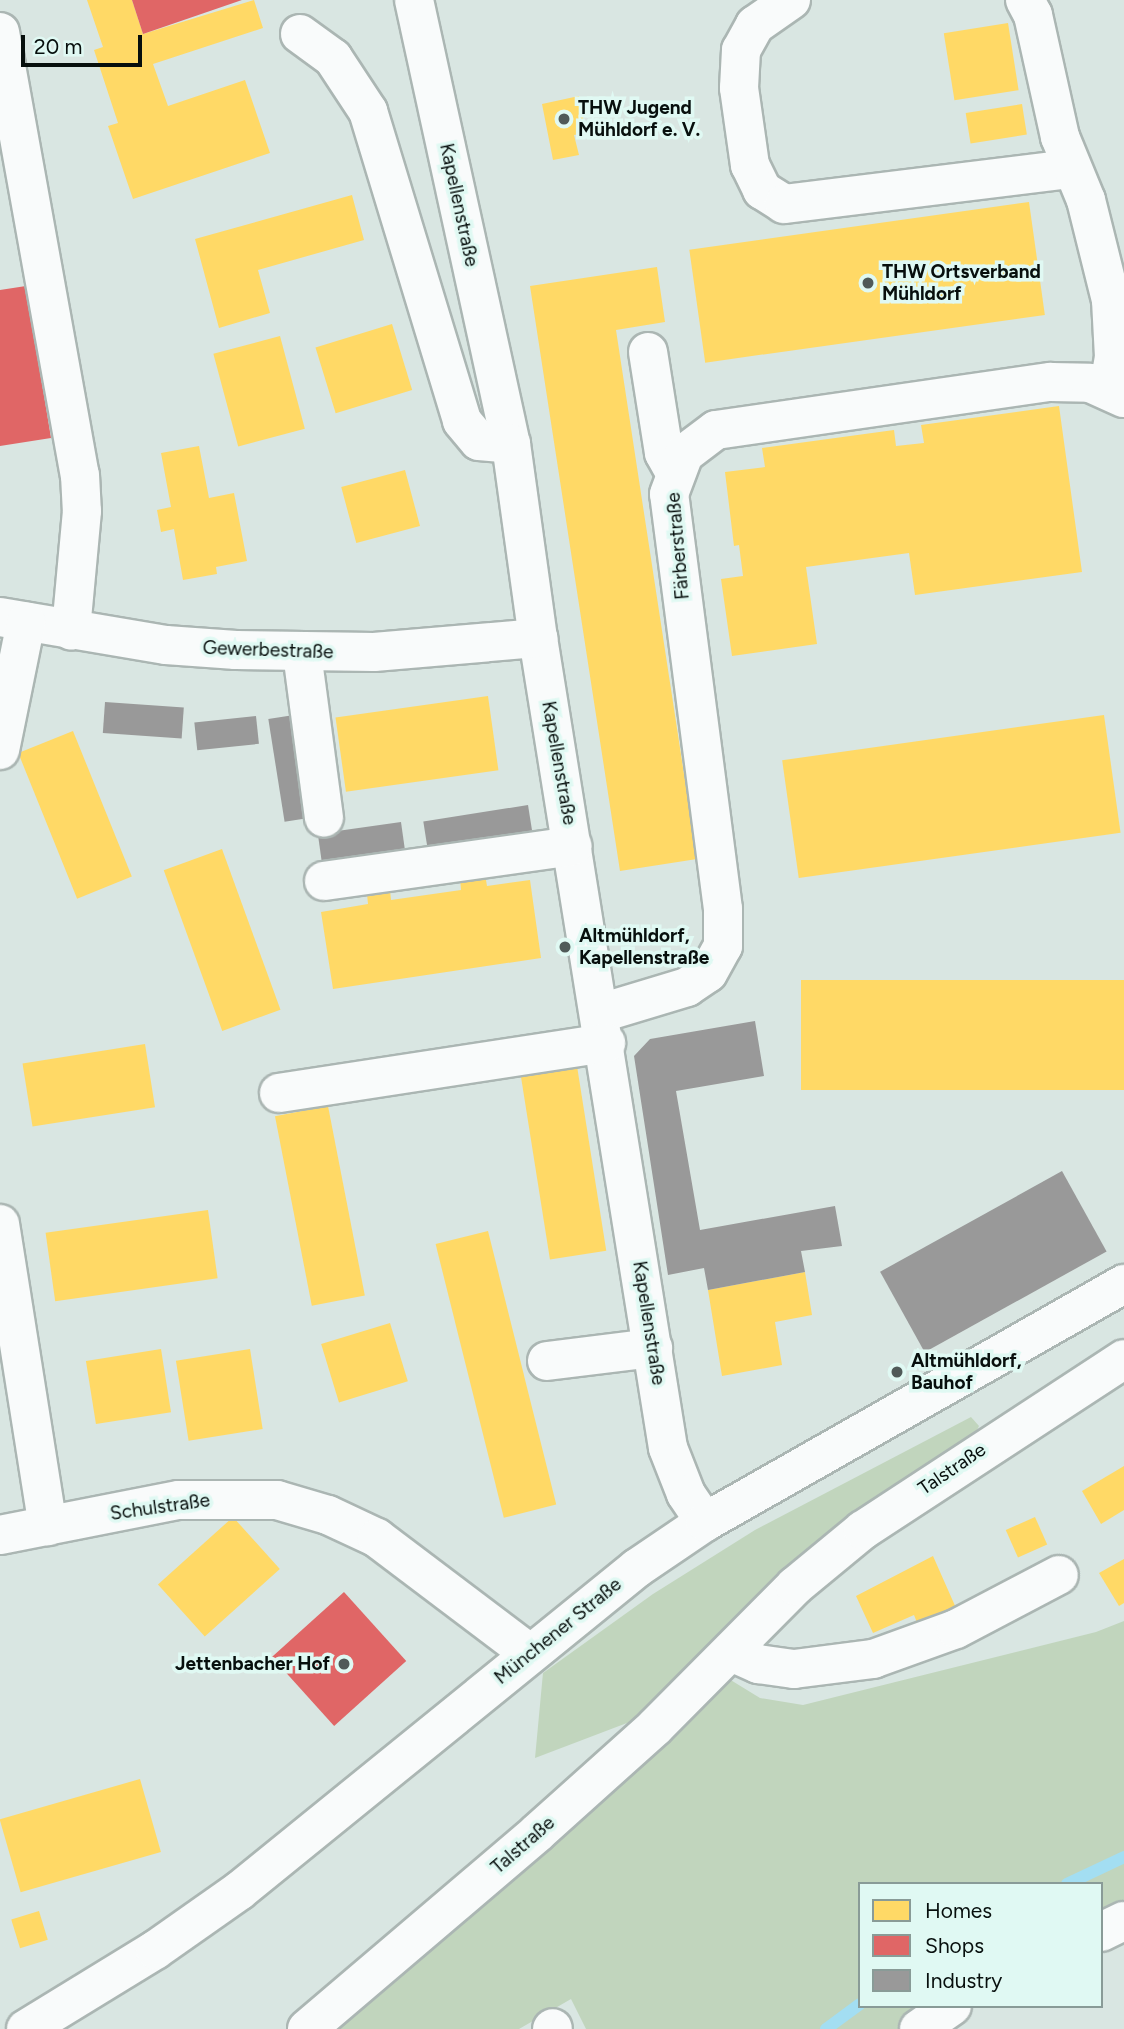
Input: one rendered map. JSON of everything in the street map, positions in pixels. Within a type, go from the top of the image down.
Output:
[{"type":"street","name":"Kapellenstraße","points":[[414,0],[511,444],[538,638],[603,1028],[668,1448],[686,1494],[705,1522]]},
{"type":"street","points":[[790,0],[755,24],[741,50],[739,88],[750,165],[762,190],[784,204],[1070,169]]},
{"type":"street","points":[[1026,0],[1033,15],[1070,169],[1086,200],[1111,300],[1116,394]]},
{"type":"street","points":[[0,32],[13,168],[80,475],[82,511],[71,630]]},
{"type":"street","points":[[300,34],[332,58],[368,111],[461,421],[479,441],[511,444]]},
{"type":"street","points":[[648,352],[664,453],[674,473]]},
{"type":"street","name":"Färberstraße","points":[[279,1093],[603,1028],[687,987],[708,973],[723,946],[723,909],[670,494],[674,473],[684,454],[716,430],[1051,382],[1090,383],[1116,394]]},
{"type":"street","points":[[0,750],[13,620]]},
{"type":"street","name":"Gewerbestraße","points":[[13,620],[166,645],[302,653],[374,652],[538,638]]},
{"type":"street","points":[[302,653],[324,818]]},
{"type":"street","points":[[324,881],[573,846]]},
{"type":"street","points":[[0,1224],[48,1526]]},
{"type":"street","name":"Münchener Straße","points":[[26,2029],[155,1950],[239,1891],[350,1805],[528,1652],[637,1568],[705,1522],[1124,1284]]},
{"type":"street","points":[[547,1361],[653,1348]]},
{"type":"street","name":"Talstraße","points":[[307,2029],[537,1833],[731,1653],[795,1587],[863,1530],[1124,1359]]},
{"type":"street","name":"Schulstraße","points":[[0,1535],[179,1500],[277,1500],[328,1515],[377,1538],[528,1652]]},
{"type":"street","points":[[731,1653],[758,1664],[794,1669],[873,1659],[956,1629],[1059,1575]]},
{"type":"street","points":[[1103,1931],[1124,1922]]},
{"type":"street","points":[[919,2029],[949,2008]]},
{"type":"green space","points":[[971,1417],[979,1426],[971,1443],[648,1715],[535,1758],[543,1673],[653,1594],[755,1530]]},
{"type":"green space","points":[[1124,1621],[1124,1905],[1103,1915],[1103,1882],[858,1882],[858,2008],[932,2008],[902,2029],[586,2029],[571,1999],[519,2029],[330,2029],[729,1679],[760,1698],[803,1705],[1096,1632]]},
{"type":"building: Homes","points":[[87,0],[132,0],[143,34],[254,0],[263,28],[153,64],[168,106],[245,80],[270,153],[133,199],[108,126],[118,123],[94,50],[103,47]]},
{"type":"building: Homes","points":[[1008,23],[1019,90],[954,100],[944,33]]},
{"type":"building: Homes","name":"THW Jugend Mühldorf e. V.","points":[[579,96],[586,133],[574,135],[579,155],[553,160],[542,104]]},
{"type":"building: Homes","points":[[1022,104],[1027,135],[971,144],[966,113]]},
{"type":"building: Homes","points":[[352,195],[364,240],[258,270],[270,313],[219,328],[195,239]]},
{"type":"building: Homes","name":"THW Ortsverband Mühldorf","points":[[1029,202],[1045,315],[705,363],[689,250]]},
{"type":"building: Homes","points":[[657,267],[665,322],[616,330],[697,859],[620,871],[530,286]]},
{"type":"building: Homes","points":[[392,324],[412,390],[336,413],[315,347]]},
{"type":"building: Homes","points":[[280,336],[305,429],[238,447],[213,354]]},
{"type":"building: Homes","points":[[1059,406],[1082,572],[915,595],[909,553],[806,567],[817,644],[732,656],[721,579],[743,576],[739,545],[734,546],[725,472],[765,467],[762,448],[894,430],[896,446],[924,443],[921,425]]},
{"type":"building: Homes","points":[[199,446],[209,498],[234,493],[247,561],[216,567],[217,574],[183,580],[174,529],[161,532],[157,510],[171,507],[161,453]]},
{"type":"building: Homes","points":[[405,470],[420,526],[356,543],[341,487]]},
{"type":"building: Homes","points":[[488,696],[498,770],[346,792],[335,717]]},
{"type":"building: Homes","points":[[1104,715],[1121,833],[799,878],[782,760]]},
{"type":"building: Homes","points":[[73,731],[132,877],[77,899],[18,753]]},
{"type":"building: Homes","points":[[222,849],[280,1010],[222,1031],[164,870]]},
{"type":"building: Homes","points":[[485,874],[487,886],[530,880],[541,958],[333,989],[321,912],[368,904],[367,894],[390,890],[391,900],[461,890],[460,878]]},
{"type":"building: Homes","points":[[801,980],[1124,980],[1124,1090],[801,1090]]},
{"type":"building: Homes","points":[[145,1044],[155,1107],[33,1127],[23,1063]]},
{"type":"building: Homes","points":[[577,1066],[606,1251],[550,1260],[521,1075]]},
{"type":"building: Homes","points":[[328,1106],[365,1295],[312,1306],[275,1116]]},
{"type":"building: Homes","points":[[208,1210],[218,1278],[55,1301],[46,1233]]},
{"type":"building: Homes","points":[[488,1231],[556,1505],[504,1518],[436,1244]]},
{"type":"building: Homes","points":[[805,1272],[812,1315],[775,1322],[782,1365],[722,1376],[708,1290]]},
{"type":"building: Homes","points":[[390,1323],[408,1381],[339,1402],[321,1344]]},
{"type":"building: Homes","points":[[161,1349],[171,1412],[96,1424],[86,1361]]},
{"type":"building: Homes","points":[[250,1349],[263,1429],[189,1441],[176,1361]]},
{"type":"building: Homes","points":[[1124,1466],[1124,1510],[1101,1524],[1082,1491]]},
{"type":"building: Homes","points":[[233,1517],[280,1569],[205,1637],[158,1585]]},
{"type":"building: Homes","points":[[1035,1517],[1047,1544],[1018,1557],[1006,1530]]},
{"type":"building: Homes","points":[[933,1556],[956,1608],[918,1625],[914,1615],[873,1633],[856,1596]]},
{"type":"building: Homes","points":[[1124,1559],[1124,1603],[1119,1606],[1099,1573]]},
{"type":"building: Homes","points":[[140,1779],[161,1852],[21,1892],[0,1819]]},
{"type":"building: Homes","points":[[39,1911],[48,1940],[20,1948],[11,1919]]},
{"type":"building: Shops","points":[[132,0],[242,0],[143,34]]},
{"type":"building: Shops","points":[[26,286],[51,438],[0,446],[0,290]]},
{"type":"building: Shops","points":[[344,1592],[406,1661],[334,1726],[272,1657]]},
{"type":"building: Industry","points":[[105,702],[184,708],[182,738],[103,733]]},
{"type":"building: Industry","points":[[294,715],[310,818],[285,822],[268,719]]},
{"type":"building: Industry","points":[[256,716],[259,744],[197,750],[194,722]]},
{"type":"building: Industry","points":[[528,805],[533,836],[428,852],[423,822]]},
{"type":"building: Industry","points":[[401,822],[405,851],[322,862],[318,834]]},
{"type":"building: Industry","points":[[755,1021],[764,1076],[676,1091],[700,1230],[835,1206],[842,1246],[801,1251],[805,1272],[708,1290],[704,1268],[668,1275],[634,1056],[650,1039]]},
{"type":"building: Industry","points":[[1062,1171],[1107,1251],[925,1352],[880,1272]]},
{"type":"waterway","points":[[1071,1882],[1124,1857]]},
{"type":"waterway","points":[[826,2029],[858,2005]]},
{"type":"place","name":"THW Jugend Mühldorf e. V.","points":[[564,119]]},
{"type":"place","name":"THW Ortsverband Mühldorf","points":[[868,283]]},
{"type":"place","name":"Altmühldorf, Kapellenstraße","points":[[565,947]]},
{"type":"place","name":"Altmühldorf, Bauhof","points":[[897,1372]]},
{"type":"place","name":"Jettenbacher Hof","points":[[344,1664]]}]
